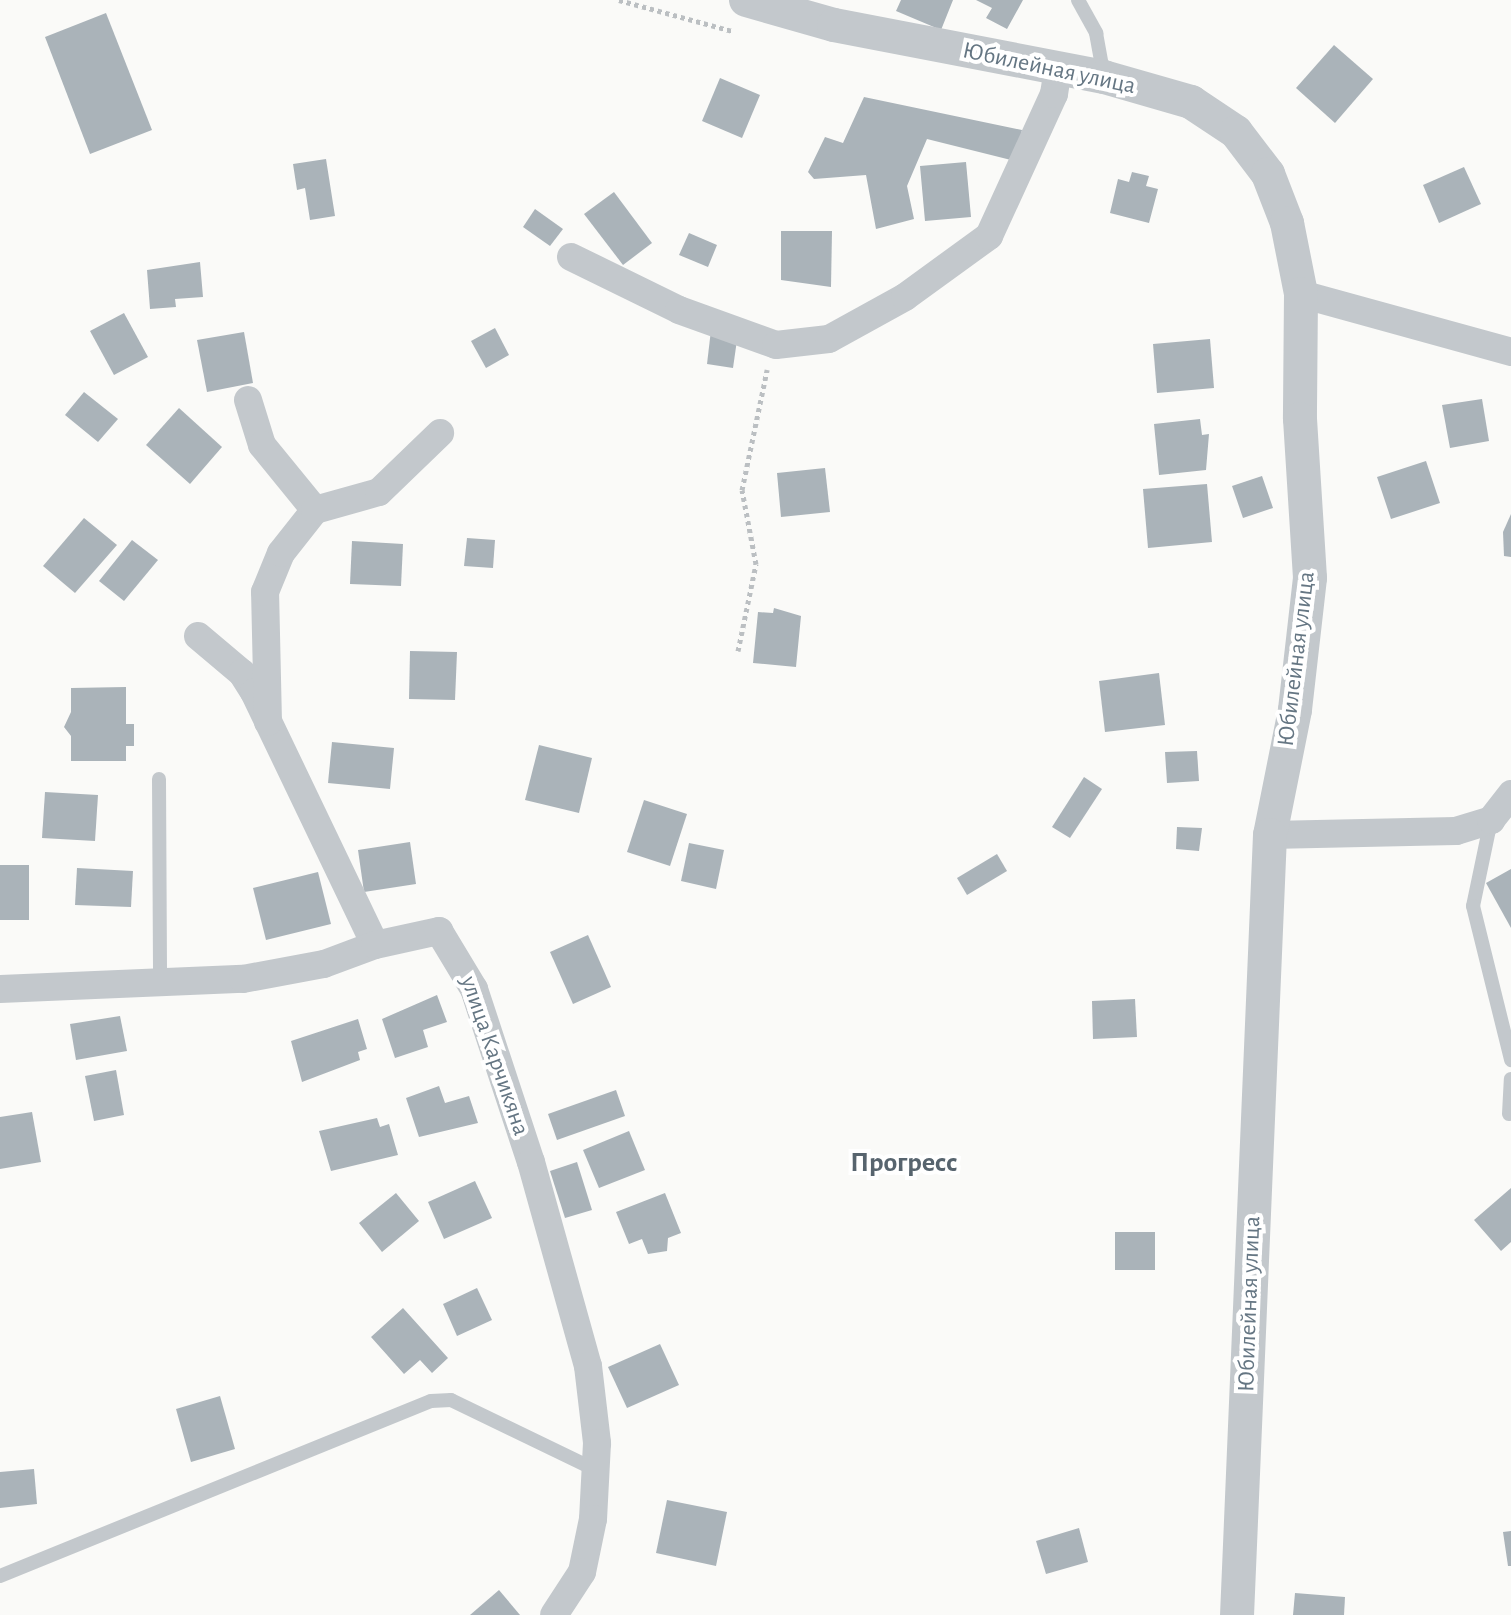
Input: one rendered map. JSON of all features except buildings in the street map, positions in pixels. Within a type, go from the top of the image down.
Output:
[{"type":"street","name":"Юбилейная улица","points":[[746,0],[834,25],[1104,77],[1191,102],[1236,132],[1273,186],[1287,223],[1301,294],[1300,419],[1310,578],[1295,710],[1270,835],[1237,1615]]},
{"type":"street","points":[[571,257],[679,310],[776,345],[829,339],[905,297],[989,236],[1054,94],[1058,69]]},
{"type":"street","points":[[1301,294],[1511,352]]},
{"type":"street","points":[[248,400],[262,445],[315,510]]},
{"type":"street","points":[[268,722],[265,592],[281,553],[315,510],[379,492],[440,433]]},
{"type":"street","points":[[198,636],[242,673],[375,945]]},
{"type":"street","points":[[1270,835],[1456,831],[1491,820],[1511,794]]},
{"type":"street","name":"улица Карчикяна","points":[[0,989],[243,979],[324,964],[375,945],[439,931],[474,989],[531,1162],[588,1366],[596,1470],[593,1519],[582,1572],[554,1615]]},
{"type":"lane","points":[[1078,0],[1096,33],[1104,77]]},
{"type":"lane","points":[[159,779],[160,982]]},
{"type":"lane","points":[[1491,820],[1473,906],[1511,1060]]},
{"type":"lane","points":[[1509,1114],[1511,1079]]},
{"type":"lane","points":[[0,1576],[431,1401],[451,1400],[596,1470]]},
{"type":"path","points":[[619,0],[743,34]]},
{"type":"path","points":[[738,651],[756,564],[742,490],[762,383],[776,345]]},
{"type":"district","name":"Прогресс","points":[[904,1163]]}]
